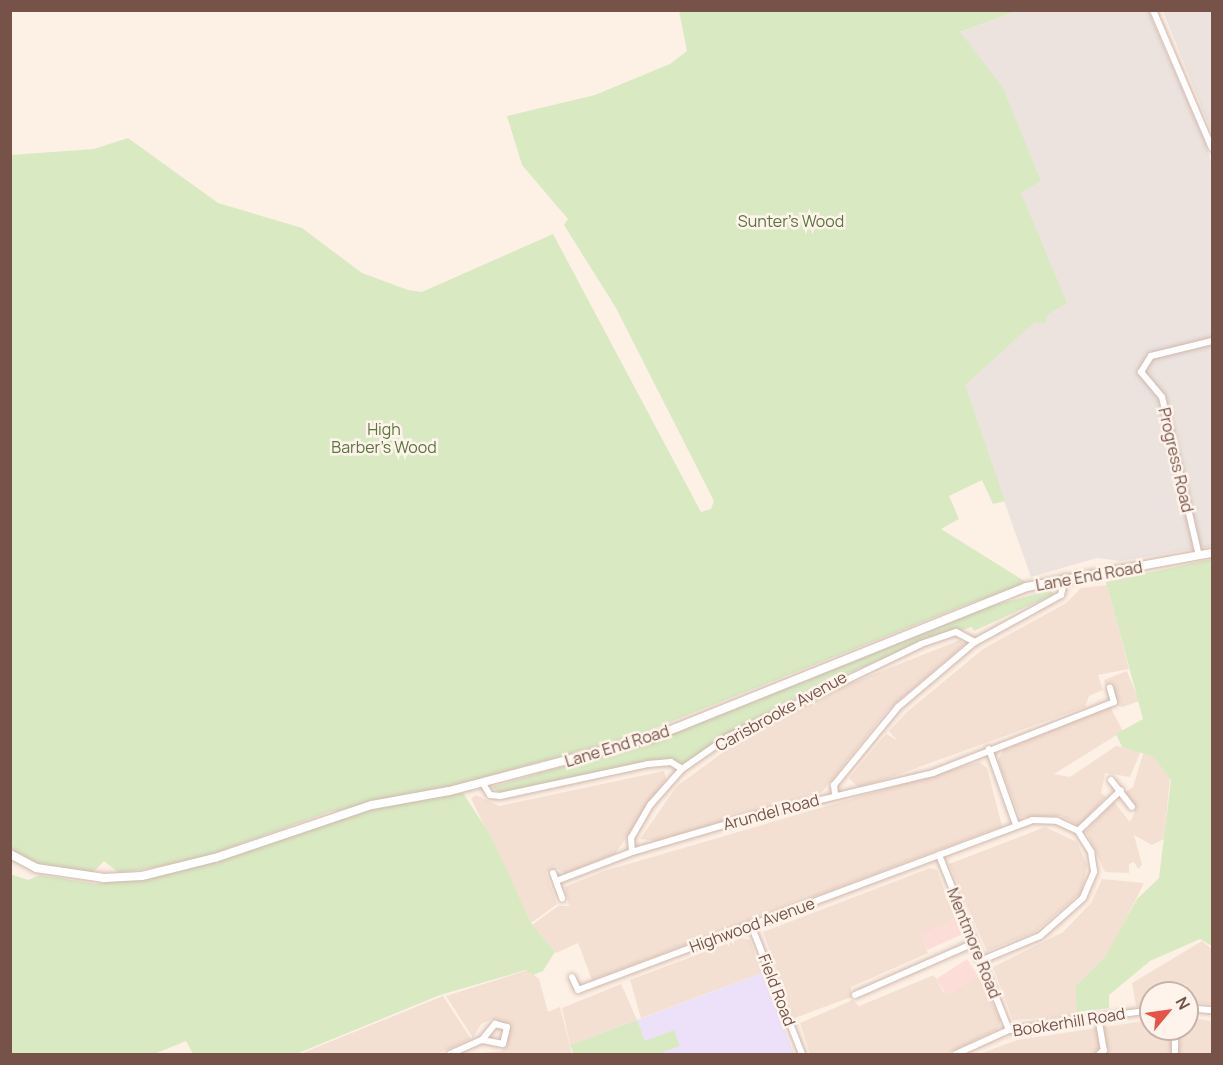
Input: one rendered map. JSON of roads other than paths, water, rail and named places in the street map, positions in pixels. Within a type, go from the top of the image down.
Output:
[{"type":"street","points":[[1153,10],[1212,148]]},
{"type":"street","name":"Progress Road","points":[[1199,555],[1162,397],[1141,372],[1151,356],[1212,342]]},
{"type":"street","name":"Lane End Road","points":[[10,854],[36,868],[71,876],[142,876],[215,858],[372,804],[482,782],[651,738],[973,608],[1064,577],[1212,553]]},
{"type":"street","points":[[835,794],[834,784],[898,707],[975,642],[1061,595],[1064,577]]},
{"type":"street","name":"Carisbrooke Avenue","points":[[632,852],[631,838],[651,804],[682,769],[728,737],[855,671],[956,632],[975,642]]},
{"type":"street","name":"Arundel Road","points":[[556,881],[632,852],[835,794],[933,773],[989,749],[1114,702],[1110,688]]},
{"type":"street","points":[[989,749],[1016,825]]},
{"type":"street","points":[[482,782],[490,795],[500,796],[648,764],[671,762],[682,769]]},
{"type":"street","points":[[1112,780],[1132,807]]},
{"type":"street","points":[[981,961],[1040,936],[1083,898],[1094,872],[1091,852],[1078,831],[1121,790]]},
{"type":"street","name":"Highwood Avenue","points":[[572,977],[578,990],[1016,825],[1057,821],[1078,831]]},
{"type":"street","name":"Mentmore Road","points":[[939,855],[972,944],[1009,1029]]},
{"type":"street","points":[[553,873],[562,898]]},
{"type":"street","name":"Field Road","points":[[751,925],[802,1054]]},
{"type":"street","points":[[855,995],[972,944]]},
{"type":"street","name":"Bookerhill Road","points":[[956,1054],[1009,1029],[1139,1012]]},
{"type":"street","points":[[1098,1017],[1104,1050],[1099,1054]]},
{"type":"street","points":[[450,1054],[482,1040],[495,1024],[507,1027],[503,1044],[482,1040]]},
{"type":"park label","name":"Sunter's Wood","points":[[791,221]]},
{"type":"park label","name":"High Barber's Wood","points":[[384,438]]}]
